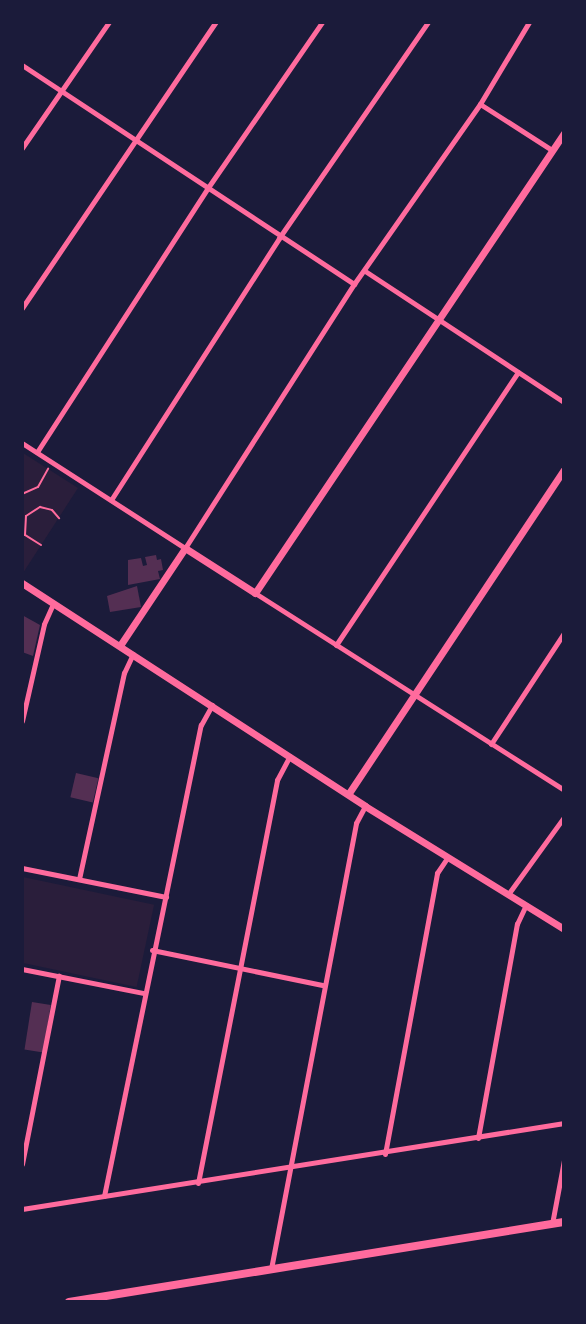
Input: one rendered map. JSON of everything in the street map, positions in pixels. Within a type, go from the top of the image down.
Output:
[{"type":"main road","points":[[69,1302],[564,1222]]},
{"type":"street","points":[[22,148],[109,22]]},
{"type":"street","points":[[22,308],[216,22]]},
{"type":"street","points":[[37,452],[207,189],[322,22]]},
{"type":"street","points":[[111,500],[279,238],[428,22]]},
{"type":"street","points":[[121,644],[354,284],[480,104],[529,22]]},
{"type":"street","points":[[22,65],[279,238],[354,284]]},
{"type":"street","points":[[480,104],[552,150]]},
{"type":"street","points":[[255,593],[564,133]]},
{"type":"street","points":[[365,271],[564,402]]},
{"type":"street","points":[[336,645],[518,372]]},
{"type":"street","points":[[22,443],[564,790]]},
{"type":"street","points":[[349,793],[564,470]]},
{"type":"street","points":[[22,583],[52,604],[121,644],[133,654],[349,793],[365,806],[564,929]]},
{"type":"street","points":[[22,721],[44,624],[52,604]]},
{"type":"street","points":[[491,744],[564,633]]},
{"type":"street","points":[[80,879],[124,673],[133,654]]},
{"type":"street","points":[[104,1196],[143,993],[166,897],[201,725],[212,705]]},
{"type":"street","points":[[198,1183],[277,780],[290,756]]},
{"type":"street","points":[[271,1269],[293,1166],[323,985],[356,823],[365,806]]},
{"type":"street","points":[[508,893],[564,817]]},
{"type":"street","points":[[385,1154],[437,873],[447,858]]},
{"type":"street","points":[[22,868],[166,897]]},
{"type":"street","points":[[478,1138],[518,924],[526,905]]},
{"type":"street","points":[[152,950],[323,985]]},
{"type":"street","points":[[22,969],[143,993]]},
{"type":"street","points":[[22,1164],[59,976]]},
{"type":"street","points":[[22,1209],[198,1183],[293,1166],[385,1154],[564,1123]]},
{"type":"street","points":[[552,1224],[564,1160]]},
{"type":"path","points":[[22,494],[38,487],[48,469]]},
{"type":"path","points":[[41,545],[25,535],[26,516],[40,507],[52,510],[59,518]]},
{"type":"shaded area","points":[[23,453],[78,488],[23,573]]},
{"type":"shaded area","points":[[23,877],[154,905],[137,987],[22,963]]},
{"type":"building","points":[[156,555],[157,560],[161,559],[163,570],[158,571],[160,579],[128,585],[128,560],[141,558],[143,566],[147,565],[145,557]]},
{"type":"building","points":[[137,586],[141,607],[110,612],[107,596]]},
{"type":"building","points":[[22,615],[40,625],[33,656],[22,652]]},
{"type":"building","points":[[76,773],[98,778],[93,803],[70,797]]},
{"type":"building","points":[[32,1002],[51,1005],[43,1052],[24,1049]]}]
